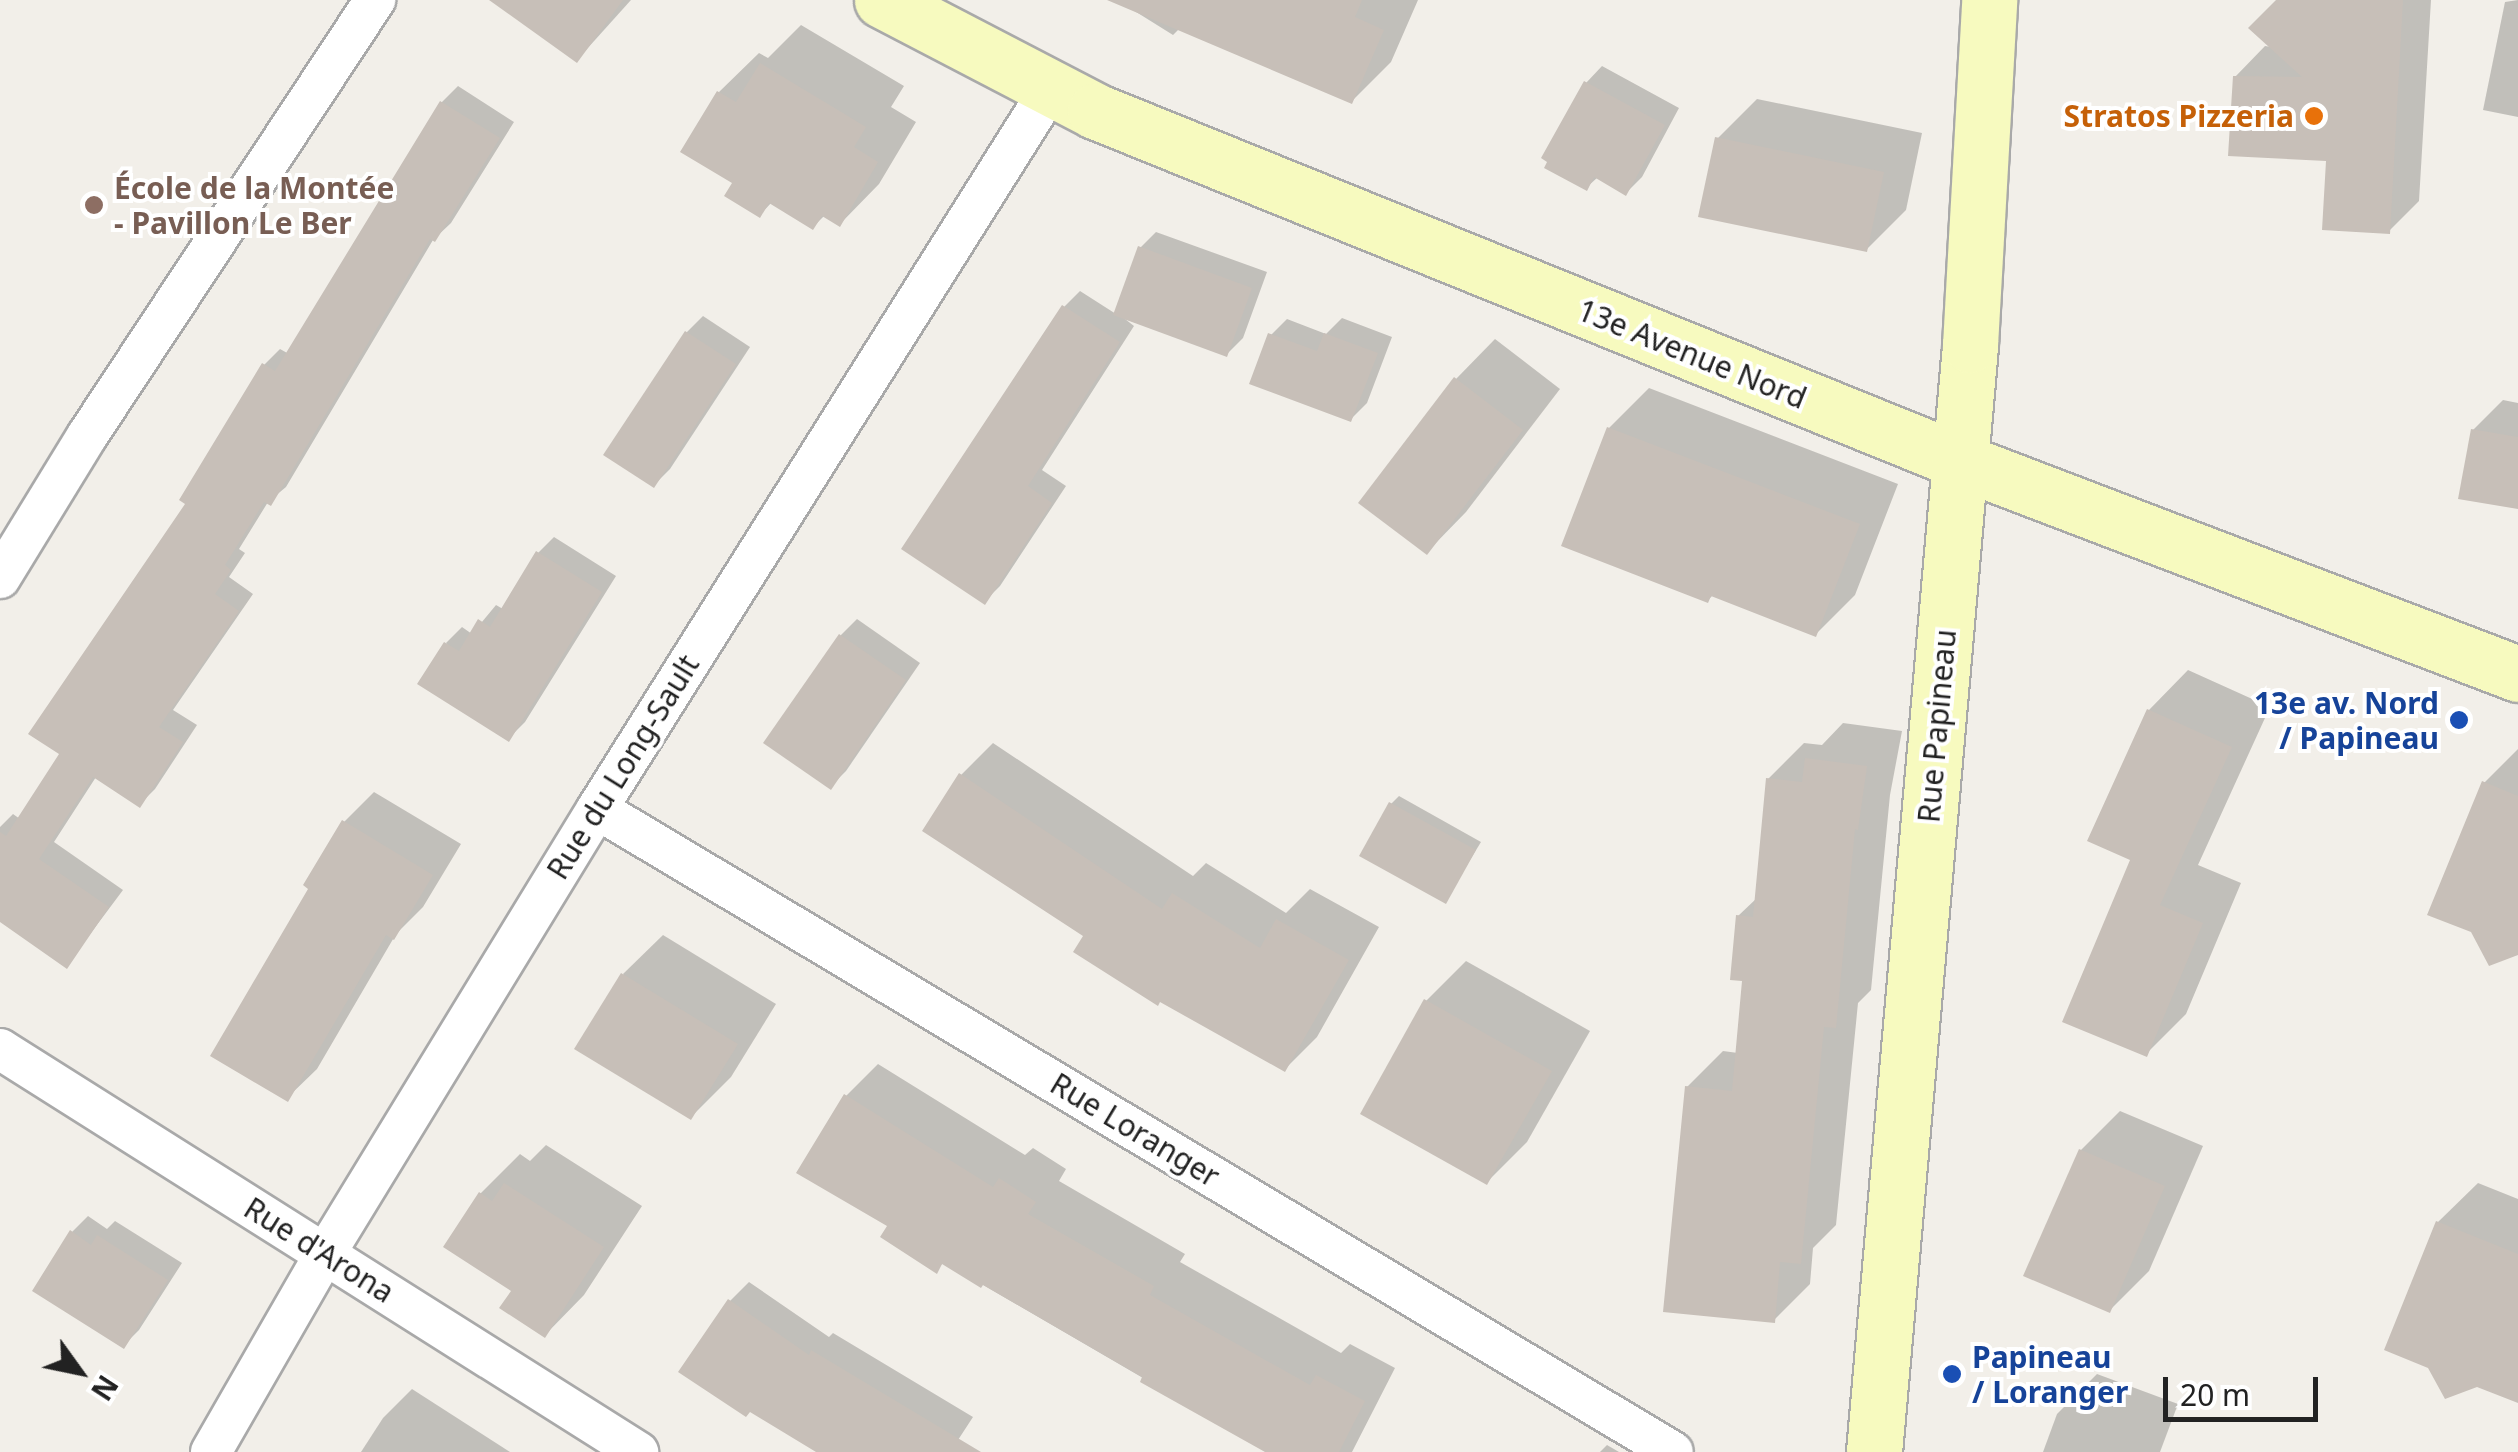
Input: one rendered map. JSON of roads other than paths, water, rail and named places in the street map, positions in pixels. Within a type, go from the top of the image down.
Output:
[{"type":"main road","name":"13e Avenue Nord","points":[[882,0],[1049,91],[1960,462],[2518,674]]},
{"type":"main road","name":"Rue Papineau","points":[[1874,1452],[1960,462],[1989,0]]},
{"type":"street","points":[[0,578],[87,436],[375,0]]},
{"type":"street","name":"Rue du Long-Sault","points":[[211,1452],[325,1254],[596,808],[1049,91]]},
{"type":"street","name":"Rue Loranger","points":[[596,808],[1673,1452]]},
{"type":"street","name":"Rue d'Arona","points":[[0,1049],[638,1452]]},
{"type":"place","name":"Stratos Pizzeria","points":[[2314,116]]},
{"type":"place","name":"École de la Montée - Pavillon Le Ber","points":[[94,205]]},
{"type":"place","name":"13e av. Nord / Papineau","points":[[2459,720]]},
{"type":"place","name":"Papineau / Loranger","points":[[1952,1374]]}]
